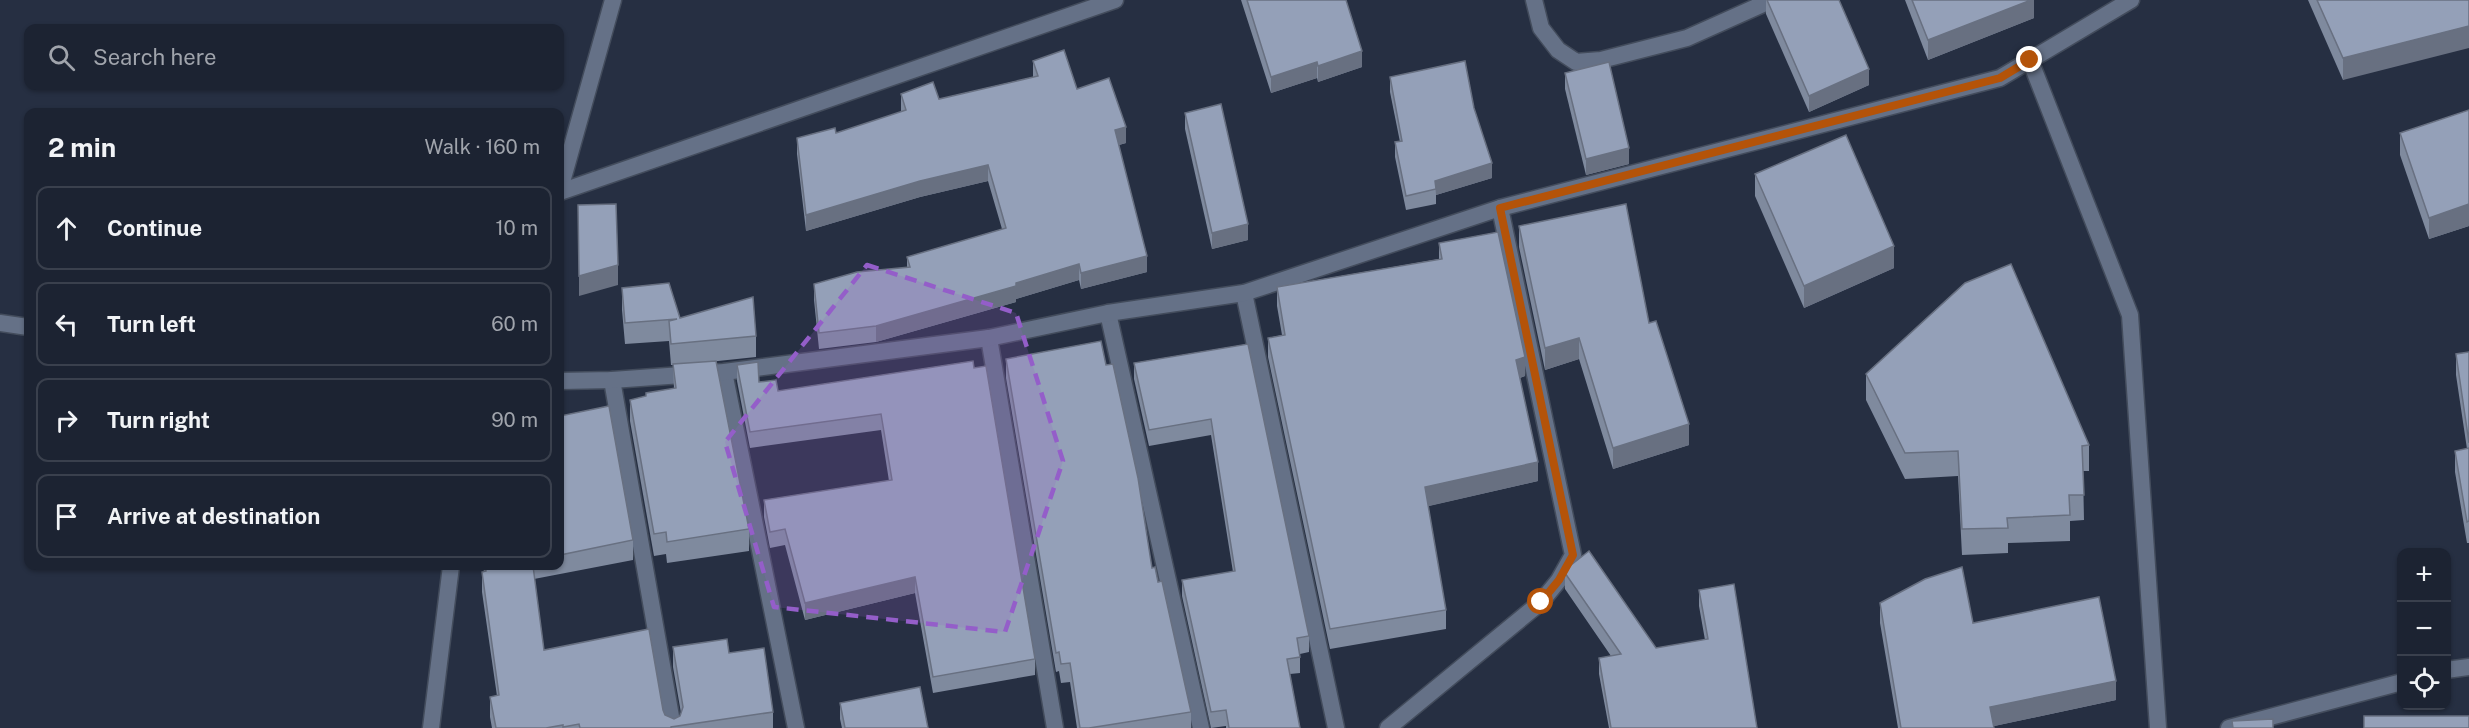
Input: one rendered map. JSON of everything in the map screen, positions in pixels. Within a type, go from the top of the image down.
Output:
[{"type":"street","points":[[564,177],[613,0]]},
{"type":"street","points":[[564,190],[1115,0]]},
{"type":"street","points":[[1534,0],[1541,28],[1558,50],[1576,62],[1601,60],[1687,38],[1772,0]]},
{"type":"street","points":[[564,381],[724,372],[989,338],[1108,313],[1244,293],[1500,208],[2000,78],[2131,0]]},
{"type":"street","points":[[2030,60],[2130,315],[2158,728]]},
{"type":"street","points":[[1388,728],[1541,602],[1559,580],[1573,555],[1500,208]]},
{"type":"street","points":[[1244,293],[1336,728]]},
{"type":"street","points":[[1108,313],[1201,728]]},
{"type":"street","points":[[0,323],[24,326]]},
{"type":"street","points":[[989,338],[1055,728]]},
{"type":"street","points":[[724,372],[796,728]]},
{"type":"street","points":[[612,380],[673,728]]},
{"type":"street","points":[[431,728],[451,570]]},
{"type":"street","points":[[2451,669],[2469,667]]},
{"type":"street","points":[[2229,728],[2397,683]]},
{"type":"highlighted area","points":[[867,265],[1016,313],[1063,461],[1005,632],[774,607],[725,442]]},
{"type":"building","points":[[1247,0],[1346,0],[1362,51],[1318,66],[1317,62],[1271,77]]},
{"type":"building","points":[[1767,0],[1839,0],[1869,69],[1809,96]]},
{"type":"building","points":[[1912,0],[2031,0],[1928,40]]},
{"type":"building","points":[[2317,0],[2469,0],[2469,26],[2343,58]]},
{"type":"building","points":[[1064,50],[1077,89],[1109,78],[1126,127],[1115,130],[1147,256],[1081,273],[1079,264],[1016,283],[1016,286],[876,326],[819,333],[814,284],[857,272],[910,267],[907,257],[1006,228],[988,165],[920,181],[806,215],[797,138],[835,128],[836,133],[906,110],[901,94],[933,82],[939,99],[1038,76],[1033,61]]},
{"type":"building","points":[[1465,61],[1474,108],[1492,163],[1435,181],[1436,189],[1406,196],[1395,142],[1402,141],[1390,77]]},
{"type":"building","points":[[1609,62],[1629,148],[1586,159],[1565,73]]},
{"type":"building","points":[[1221,104],[1248,224],[1212,233],[1185,113]]},
{"type":"building","points":[[2469,110],[2469,204],[2429,218],[2400,133]]},
{"type":"building","points":[[1846,135],[1894,246],[1804,286],[1755,174]]},
{"type":"building","points":[[616,204],[618,265],[579,276],[578,205]]},
{"type":"building","points":[[1626,204],[1649,323],[1656,321],[1689,424],[1613,448],[1579,338],[1545,348],[1519,226]]},
{"type":"building","points":[[1498,232],[1525,357],[1516,360],[1538,462],[1425,487],[1446,610],[1330,629],[1268,338],[1285,335],[1277,287],[1442,259],[1439,243]]},
{"type":"building","points":[[2011,264],[2089,445],[2082,446],[2084,495],[2069,495],[2070,515],[2007,518],[2008,528],[1962,529],[1958,451],[1905,453],[1866,374],[1965,283]]},
{"type":"building","points":[[669,283],[680,318],[753,297],[756,336],[671,344],[669,321],[677,319],[625,323],[622,288]]},
{"type":"building","points":[[1101,341],[1106,365],[1113,364],[1138,478],[1152,568],[1155,567],[1158,582],[1162,581],[1191,712],[1080,728],[1070,663],[1061,664],[1059,652],[1056,653],[1006,359]]},
{"type":"building","points":[[1248,344],[1309,636],[1297,638],[1300,657],[1287,659],[1300,728],[1229,728],[1226,710],[1211,712],[1182,580],[1235,571],[1211,419],[1149,430],[1134,363]]},
{"type":"building","points":[[2469,352],[2469,443],[2456,354]]},
{"type":"building","points":[[716,361],[749,529],[667,542],[666,532],[654,534],[630,400],[646,396],[646,393],[676,388],[673,364]]},
{"type":"building","points":[[973,361],[974,368],[986,366],[1035,659],[933,677],[915,577],[805,603],[785,529],[770,532],[764,500],[892,480],[881,414],[750,432],[737,365],[758,362],[759,382],[776,380],[778,391]]},
{"type":"building","points":[[609,406],[633,540],[564,554],[564,415]]},
{"type":"building","points":[[2469,448],[2469,521],[2467,522],[2455,451]]},
{"type":"building","points":[[1589,551],[1656,648],[1708,639],[1699,590],[1734,584],[1757,728],[1611,728],[1599,658],[1621,654],[1565,573],[1571,565]]},
{"type":"building","points":[[1962,567],[1973,623],[2099,597],[2116,681],[1990,707],[1994,728],[1901,728],[1880,603],[1925,579]]},
{"type":"building","points":[[534,570],[544,650],[649,629],[663,710],[665,715],[674,719],[680,716],[683,707],[673,647],[727,639],[729,653],[764,648],[773,712],[671,728],[580,728],[579,724],[546,728],[496,728],[490,697],[499,695],[482,572]]},
{"type":"building","points":[[920,687],[928,728],[845,728],[840,703]]},
{"type":"building","points":[[2364,716],[2469,716],[2469,728],[2364,728]]},
{"type":"building","points":[[2273,719],[2273,728],[2233,728],[2232,721]]},
{"type":"route","points":[[1541,602],[1559,580],[1573,555],[1500,208],[2000,78],[2030,60]]}]
